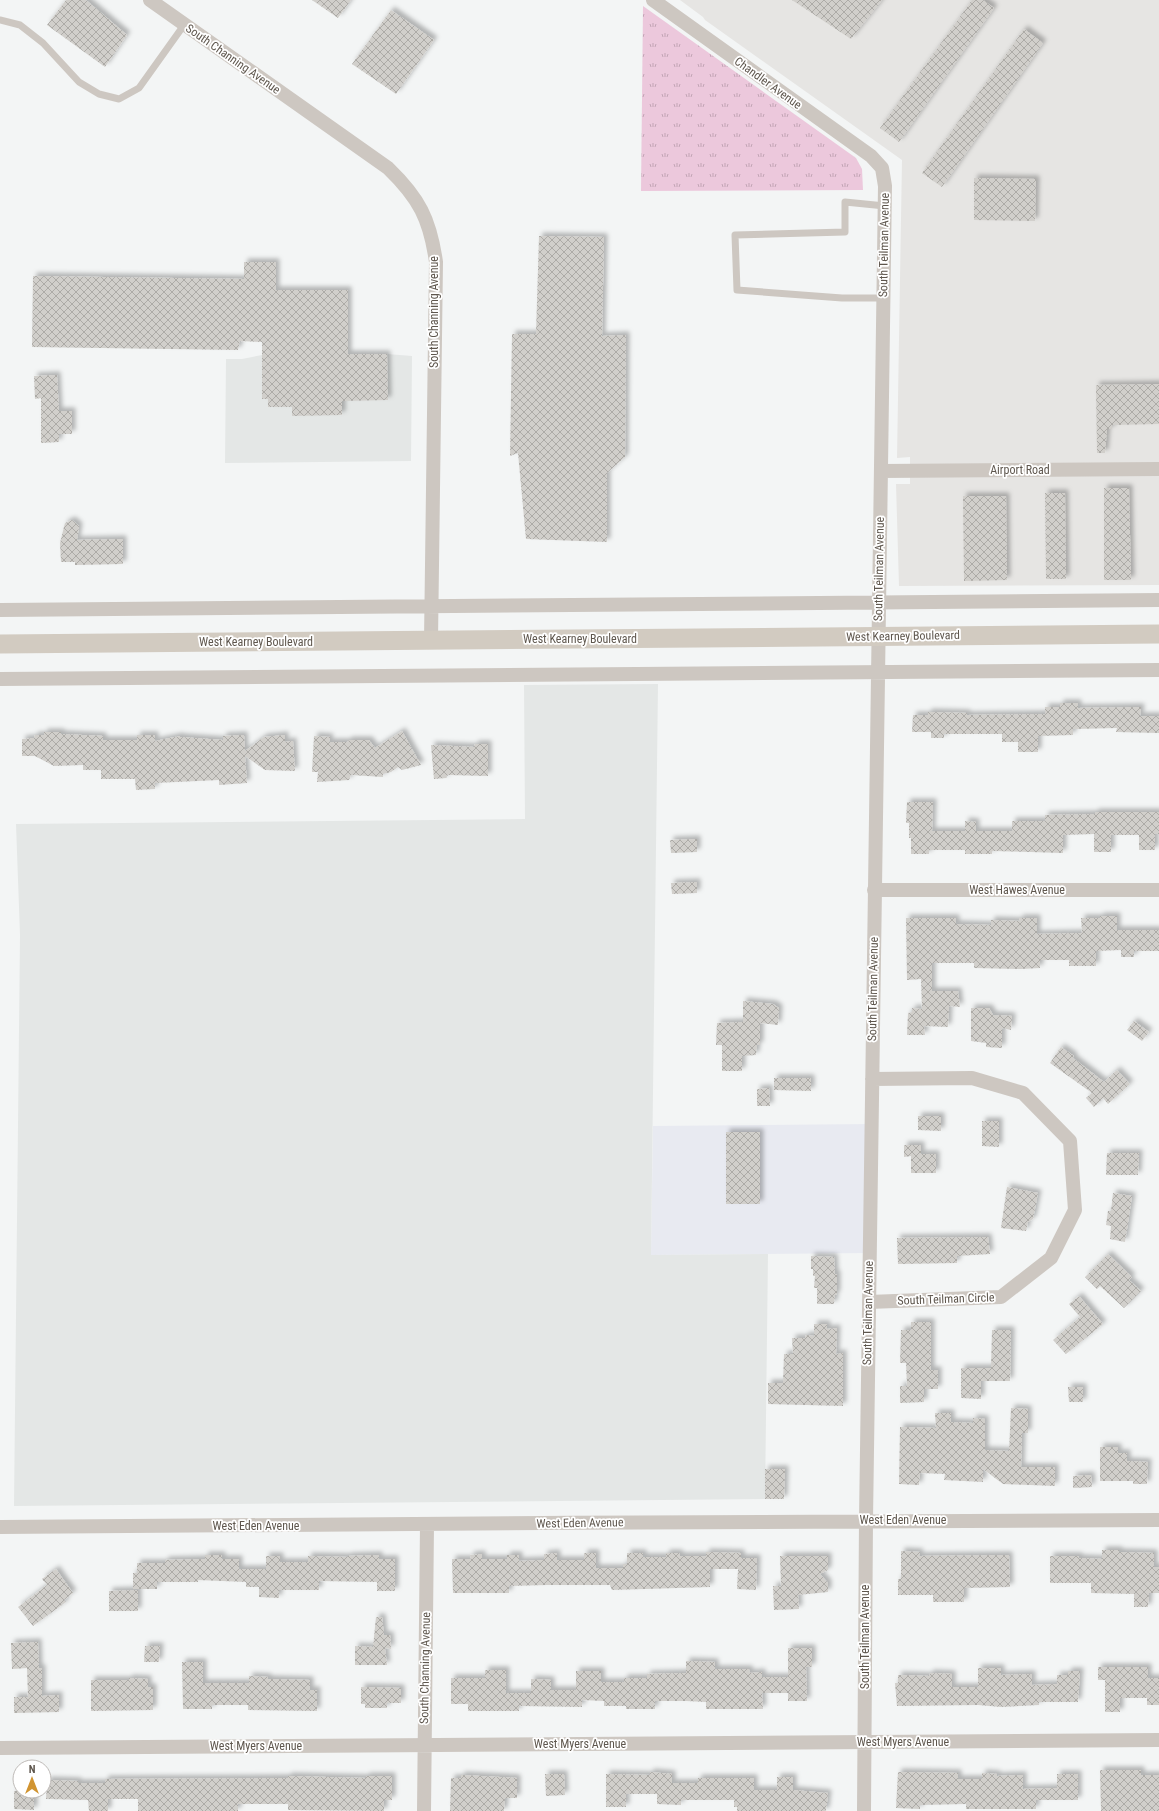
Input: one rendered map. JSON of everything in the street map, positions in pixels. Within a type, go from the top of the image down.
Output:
[{"type":"main road","name":"West Kearney Boulevard","points":[[0,644],[1159,634]]},
{"type":"street","name":"South Channing Avenue","points":[[150,0],[388,168],[402,181],[415,198],[427,220],[433,241],[436,262],[431,641]]},
{"type":"street","name":"Chandler Avenue","points":[[653,0],[871,156],[882,168]]},
{"type":"street","name":"South Teilman Avenue","points":[[864,1811],[868,1302],[885,206],[885,186],[882,168]]},
{"type":"street","name":"Airport Road","points":[[881,471],[1159,469]]},
{"type":"street","points":[[0,610],[1159,600]]},
{"type":"street","points":[[0,679],[1159,670]]},
{"type":"street","name":"West Hawes Avenue","points":[[874,890],[1159,890]]},
{"type":"street","name":"South Teilman Circle","points":[[868,1302],[1001,1297],[1051,1258],[1075,1210],[1070,1141],[1023,1093],[972,1078],[872,1079]]},
{"type":"street","name":"West Eden Avenue","points":[[0,1527],[427,1525],[866,1520],[1159,1520]]},
{"type":"street","name":"South Channing Avenue","points":[[424,1811],[427,1525]]},
{"type":"street","name":"West Myers Avenue","points":[[0,1748],[1159,1740]]},
{"type":"lane","points":[[0,20],[20,25],[43,43],[79,82],[99,94],[119,99],[139,88],[184,25]]},
{"type":"lane","points":[[883,298],[842,298],[737,290],[735,235],[845,232],[845,202],[885,206]]},
{"type":"shaded area","points":[[680,0],[1159,0],[1159,585],[899,586],[896,484],[910,484],[910,457],[897,458],[902,160],[705,20]]},
{"type":"shaded area","points":[[387,354],[412,356],[411,461],[225,463],[226,359],[242,359],[262,355]]},
{"type":"shaded area","points":[[658,684],[651,1255],[768,1254],[765,1499],[14,1506],[20,935],[16,824],[525,819],[524,685]]},
{"type":"shaded area","points":[[873,1124],[871,1253],[651,1255],[653,1126]]},
{"type":"green space","points":[[643,6],[856,158],[862,169],[863,190],[641,191]]},
{"type":"building","points":[[66,0],[86,0],[127,35],[105,67],[47,25]]},
{"type":"building","points":[[312,0],[351,0],[338,18]]},
{"type":"building","points":[[792,0],[882,0],[851,39]]},
{"type":"building","points":[[972,0],[983,0],[994,8],[899,142],[880,128]]},
{"type":"building","points":[[391,10],[434,40],[396,94],[352,64]]},
{"type":"building","points":[[1024,29],[1043,43],[942,187],[922,173]]},
{"type":"building","points":[[974,178],[1036,179],[1035,221],[974,220]]},
{"type":"building","points":[[539,236],[604,237],[602,336],[626,335],[625,457],[607,473],[607,542],[526,539],[518,453],[510,456],[512,334],[536,334]]},
{"type":"building","points":[[244,262],[276,262],[276,290],[348,290],[348,354],[387,354],[388,400],[342,401],[342,415],[292,416],[292,407],[268,407],[268,399],[262,399],[262,342],[240,341],[238,350],[32,347],[33,276],[244,279]]},
{"type":"building","points":[[57,375],[59,411],[72,411],[72,434],[59,434],[59,442],[41,443],[41,398],[35,399],[34,376]]},
{"type":"building","points":[[1159,384],[1159,424],[1112,425],[1112,429],[1107,429],[1105,453],[1097,453],[1096,385]]},
{"type":"building","points":[[1104,488],[1129,488],[1131,580],[1104,580]]},
{"type":"building","points":[[1045,493],[1065,493],[1066,579],[1046,579]]},
{"type":"building","points":[[963,496],[1006,496],[1007,580],[964,581]]},
{"type":"building","points":[[72,520],[79,526],[77,540],[123,539],[123,564],[75,565],[75,562],[61,562],[60,543],[65,523]]},
{"type":"building","points":[[1060,703],[1078,703],[1078,708],[1141,707],[1140,716],[1159,716],[1159,733],[1116,732],[1117,728],[1073,729],[1073,735],[1038,736],[1038,752],[1018,752],[1018,742],[1002,742],[1002,734],[944,734],[944,738],[931,738],[931,732],[912,732],[913,715],[928,715],[928,712],[967,713],[967,715],[1045,714],[1045,707],[1060,707]]},
{"type":"building","points":[[402,731],[421,765],[402,770],[398,767],[391,772],[383,774],[383,777],[351,775],[349,780],[317,782],[318,772],[312,772],[314,736],[330,737],[329,742],[369,740],[375,748]]},
{"type":"building","points":[[44,732],[103,736],[103,740],[137,740],[137,735],[155,735],[155,741],[180,736],[223,740],[223,736],[244,735],[245,751],[264,737],[285,735],[285,742],[293,741],[295,771],[265,770],[245,756],[247,783],[219,785],[219,780],[155,783],[155,789],[136,790],[135,779],[101,779],[101,770],[83,770],[83,765],[54,766],[35,756],[22,756],[22,739],[34,738],[35,735],[44,735]]},
{"type":"building","points":[[475,744],[488,744],[488,776],[448,775],[446,778],[434,779],[431,745],[474,747]]},
{"type":"building","points":[[907,802],[933,802],[932,831],[965,831],[965,821],[976,822],[976,831],[1012,831],[1012,821],[1045,821],[1045,815],[1095,814],[1095,812],[1159,812],[1159,834],[1155,834],[1155,850],[1139,850],[1139,835],[1111,835],[1111,852],[1094,852],[1094,834],[1063,835],[1063,853],[992,851],[992,854],[965,854],[965,850],[929,850],[929,854],[911,854],[909,823],[906,823]]},
{"type":"building","points":[[697,839],[697,852],[671,853],[670,840]]},
{"type":"building","points":[[697,882],[697,893],[672,894],[671,883]]},
{"type":"building","points":[[1100,916],[1117,916],[1117,930],[1159,930],[1159,951],[1134,951],[1134,957],[1121,957],[1121,950],[1096,951],[1096,966],[1069,966],[1069,960],[1040,960],[1040,968],[1020,969],[974,968],[974,963],[932,963],[932,991],[958,991],[960,1007],[949,1006],[948,1027],[924,1026],[925,1035],[907,1035],[908,1013],[912,1012],[912,1008],[922,1009],[921,979],[907,980],[906,918],[956,918],[956,924],[991,925],[991,920],[1020,921],[1019,918],[1037,918],[1037,934],[1082,933],[1081,918],[1100,918]]},
{"type":"building","points":[[743,1001],[773,1004],[779,1008],[778,1025],[760,1023],[760,1045],[757,1045],[756,1055],[742,1056],[742,1071],[722,1071],[722,1045],[716,1045],[717,1023],[743,1022]]},
{"type":"building","points":[[971,1008],[989,1008],[993,1015],[1012,1016],[1011,1030],[1002,1028],[1002,1048],[986,1047],[986,1043],[971,1041]]},
{"type":"building","points":[[1134,1021],[1149,1032],[1142,1041],[1127,1030]]},
{"type":"building","points":[[1061,1047],[1074,1056],[1073,1058],[1104,1082],[1117,1070],[1130,1084],[1108,1104],[1103,1098],[1094,1107],[1086,1098],[1092,1093],[1050,1063]]},
{"type":"building","points":[[774,1078],[811,1078],[811,1091],[774,1090]]},
{"type":"building","points":[[769,1088],[770,1106],[757,1106],[757,1089]]},
{"type":"building","points":[[918,1116],[941,1116],[941,1131],[918,1130]]},
{"type":"building","points":[[982,1121],[999,1121],[999,1147],[982,1146]]},
{"type":"building","points":[[726,1132],[760,1132],[760,1204],[726,1204]]},
{"type":"building","points":[[904,1145],[921,1145],[921,1154],[936,1154],[936,1173],[911,1173],[911,1156],[904,1157]]},
{"type":"building","points":[[1107,1153],[1139,1153],[1138,1175],[1106,1175]]},
{"type":"building","points":[[1007,1187],[1038,1193],[1033,1219],[1028,1222],[1026,1231],[1001,1228]]},
{"type":"building","points":[[1113,1193],[1132,1196],[1125,1242],[1110,1239],[1111,1226],[1106,1225],[1108,1211],[1111,1211]]},
{"type":"building","points":[[988,1237],[990,1254],[957,1256],[957,1263],[898,1264],[897,1238]]},
{"type":"building","points":[[1108,1254],[1132,1277],[1129,1280],[1141,1291],[1124,1308],[1100,1286],[1097,1289],[1085,1277]]},
{"type":"building","points":[[811,1256],[834,1257],[835,1274],[837,1274],[837,1294],[835,1295],[834,1304],[817,1304],[817,1288],[814,1288],[815,1276],[813,1276],[813,1269],[811,1269]]},
{"type":"building","points":[[1079,1296],[1103,1324],[1066,1354],[1053,1340],[1080,1317],[1069,1304]]},
{"type":"building","points":[[911,1322],[931,1322],[931,1370],[938,1370],[938,1389],[924,1389],[924,1402],[900,1403],[900,1386],[907,1386],[906,1363],[900,1363],[901,1330],[911,1330]]},
{"type":"building","points":[[814,1324],[827,1324],[827,1329],[837,1328],[836,1354],[843,1353],[843,1406],[768,1404],[768,1383],[783,1383],[784,1354],[793,1354],[792,1338],[805,1338],[806,1335],[814,1336]]},
{"type":"building","points":[[992,1330],[1011,1330],[1010,1381],[981,1381],[981,1399],[961,1398],[961,1368],[991,1368]]},
{"type":"building","points":[[1068,1387],[1083,1387],[1083,1402],[1069,1402]]},
{"type":"building","points":[[1011,1408],[1028,1409],[1028,1433],[1022,1433],[1021,1467],[1055,1467],[1055,1486],[1003,1484],[983,1469],[983,1482],[944,1480],[945,1474],[920,1473],[919,1485],[899,1484],[900,1427],[936,1428],[935,1413],[951,1413],[951,1422],[973,1423],[973,1418],[985,1419],[985,1450],[1009,1451]]},
{"type":"building","points":[[1100,1447],[1118,1447],[1118,1453],[1127,1453],[1127,1461],[1148,1462],[1147,1484],[1133,1484],[1133,1481],[1100,1481]]},
{"type":"building","points":[[765,1469],[785,1469],[784,1499],[765,1499]]},
{"type":"building","points":[[1091,1475],[1092,1487],[1073,1488],[1073,1476]]},
{"type":"building","points":[[1102,1550],[1154,1553],[1154,1567],[1159,1567],[1159,1593],[1149,1593],[1148,1607],[1134,1607],[1134,1594],[1091,1593],[1091,1583],[1050,1583],[1050,1556],[1079,1556],[1079,1558],[1102,1559]]},
{"type":"building","points":[[901,1551],[920,1552],[919,1556],[1009,1555],[1010,1587],[964,1588],[964,1602],[933,1602],[933,1595],[898,1595],[898,1579],[901,1579]]},
{"type":"building","points":[[706,1552],[741,1553],[741,1558],[757,1558],[756,1590],[737,1589],[738,1569],[710,1569],[710,1587],[612,1590],[610,1585],[547,1585],[509,1586],[509,1593],[453,1593],[452,1559],[471,1559],[470,1555],[482,1554],[482,1559],[507,1559],[507,1555],[519,1555],[519,1561],[544,1560],[544,1554],[557,1553],[557,1560],[584,1560],[584,1553],[596,1553],[596,1568],[623,1568],[623,1564],[627,1564],[627,1553],[643,1553],[643,1557],[666,1557],[666,1553],[679,1553],[680,1556],[706,1556]]},
{"type":"building","points":[[205,1555],[222,1555],[222,1559],[239,1559],[239,1569],[266,1569],[266,1556],[280,1556],[280,1562],[308,1562],[308,1556],[348,1557],[379,1555],[379,1559],[395,1559],[395,1591],[377,1591],[377,1582],[319,1581],[319,1590],[279,1590],[279,1598],[259,1597],[259,1587],[246,1587],[246,1582],[198,1580],[198,1582],[157,1582],[157,1589],[133,1589],[133,1573],[137,1573],[137,1563],[165,1563],[165,1560],[205,1559]]},
{"type":"building","points":[[780,1556],[828,1556],[828,1570],[820,1574],[828,1583],[828,1592],[798,1595],[799,1609],[774,1610],[773,1586],[781,1586]]},
{"type":"building","points":[[56,1569],[73,1593],[64,1600],[66,1602],[33,1626],[18,1607],[47,1585],[42,1579]]},
{"type":"building","points":[[138,1590],[138,1611],[109,1611],[109,1591]]},
{"type":"building","points":[[376,1617],[382,1617],[384,1635],[390,1635],[391,1649],[385,1648],[387,1665],[355,1665],[355,1646],[373,1647]]},
{"type":"building","points":[[38,1642],[39,1668],[42,1668],[42,1696],[59,1695],[59,1712],[14,1713],[14,1697],[28,1697],[27,1668],[12,1669],[11,1643]]},
{"type":"building","points":[[145,1646],[160,1646],[159,1662],[144,1662]]},
{"type":"building","points":[[788,1648],[812,1648],[812,1667],[806,1667],[807,1701],[788,1701],[788,1693],[762,1693],[763,1709],[706,1709],[706,1702],[686,1701],[655,1701],[655,1709],[626,1709],[626,1706],[604,1706],[604,1701],[582,1700],[582,1707],[519,1706],[519,1711],[468,1711],[468,1704],[451,1704],[451,1678],[485,1678],[485,1670],[506,1670],[506,1693],[531,1693],[531,1679],[551,1680],[551,1690],[576,1690],[576,1671],[601,1671],[601,1682],[624,1682],[624,1678],[647,1678],[647,1674],[686,1673],[686,1661],[715,1662],[715,1669],[749,1669],[750,1673],[762,1672],[762,1677],[788,1677]]},
{"type":"building","points":[[182,1662],[203,1662],[203,1683],[249,1683],[249,1676],[268,1677],[268,1679],[310,1680],[310,1690],[317,1690],[317,1711],[248,1710],[248,1705],[212,1705],[212,1709],[183,1709]]},
{"type":"building","points":[[1098,1667],[1148,1667],[1148,1678],[1159,1678],[1159,1705],[1147,1705],[1147,1698],[1120,1698],[1120,1712],[1105,1712],[1105,1680],[1098,1680]]},
{"type":"building","points":[[978,1668],[1001,1668],[1001,1675],[1032,1674],[1032,1685],[1057,1684],[1057,1675],[1068,1675],[1068,1671],[1080,1671],[1078,1702],[1039,1702],[1039,1705],[1001,1707],[978,1705],[897,1706],[895,1683],[898,1683],[898,1675],[929,1676],[930,1673],[952,1674],[952,1687],[978,1687]]},
{"type":"building","points":[[129,1678],[148,1679],[148,1687],[153,1687],[153,1710],[91,1711],[91,1680],[129,1680]]},
{"type":"building","points":[[361,1687],[401,1688],[401,1703],[387,1703],[387,1708],[365,1708],[365,1704],[361,1704]]},
{"type":"building","points":[[1100,1770],[1141,1770],[1141,1775],[1159,1775],[1159,1811],[1101,1811]]},
{"type":"building","points":[[650,1772],[672,1774],[672,1783],[698,1783],[698,1778],[754,1778],[754,1790],[777,1790],[777,1777],[793,1777],[793,1790],[828,1793],[826,1811],[737,1811],[737,1807],[734,1807],[734,1800],[681,1800],[681,1805],[657,1804],[657,1794],[626,1794],[626,1807],[606,1807],[606,1774],[650,1775]]},
{"type":"building","points":[[898,1772],[958,1773],[958,1779],[982,1779],[982,1773],[997,1774],[997,1776],[1023,1775],[1023,1789],[1057,1788],[1057,1774],[1078,1774],[1078,1800],[1036,1800],[1036,1809],[966,1809],[966,1804],[920,1805],[920,1809],[896,1808]]},
{"type":"building","points":[[545,1774],[564,1774],[565,1795],[546,1796]]},
{"type":"building","points":[[461,1775],[517,1778],[517,1798],[505,1798],[504,1811],[450,1811],[451,1778],[461,1778]]},
{"type":"building","points":[[288,1776],[366,1778],[366,1776],[392,1776],[392,1800],[384,1800],[384,1811],[288,1810],[288,1804],[238,1804],[238,1811],[138,1811],[138,1799],[108,1799],[108,1811],[89,1811],[88,1800],[46,1799],[52,1799],[52,1780],[78,1781],[78,1783],[105,1783],[105,1779],[288,1778]]},
{"type":"building","points":[[14,1799],[34,1799],[34,1810],[14,1809]]}]
